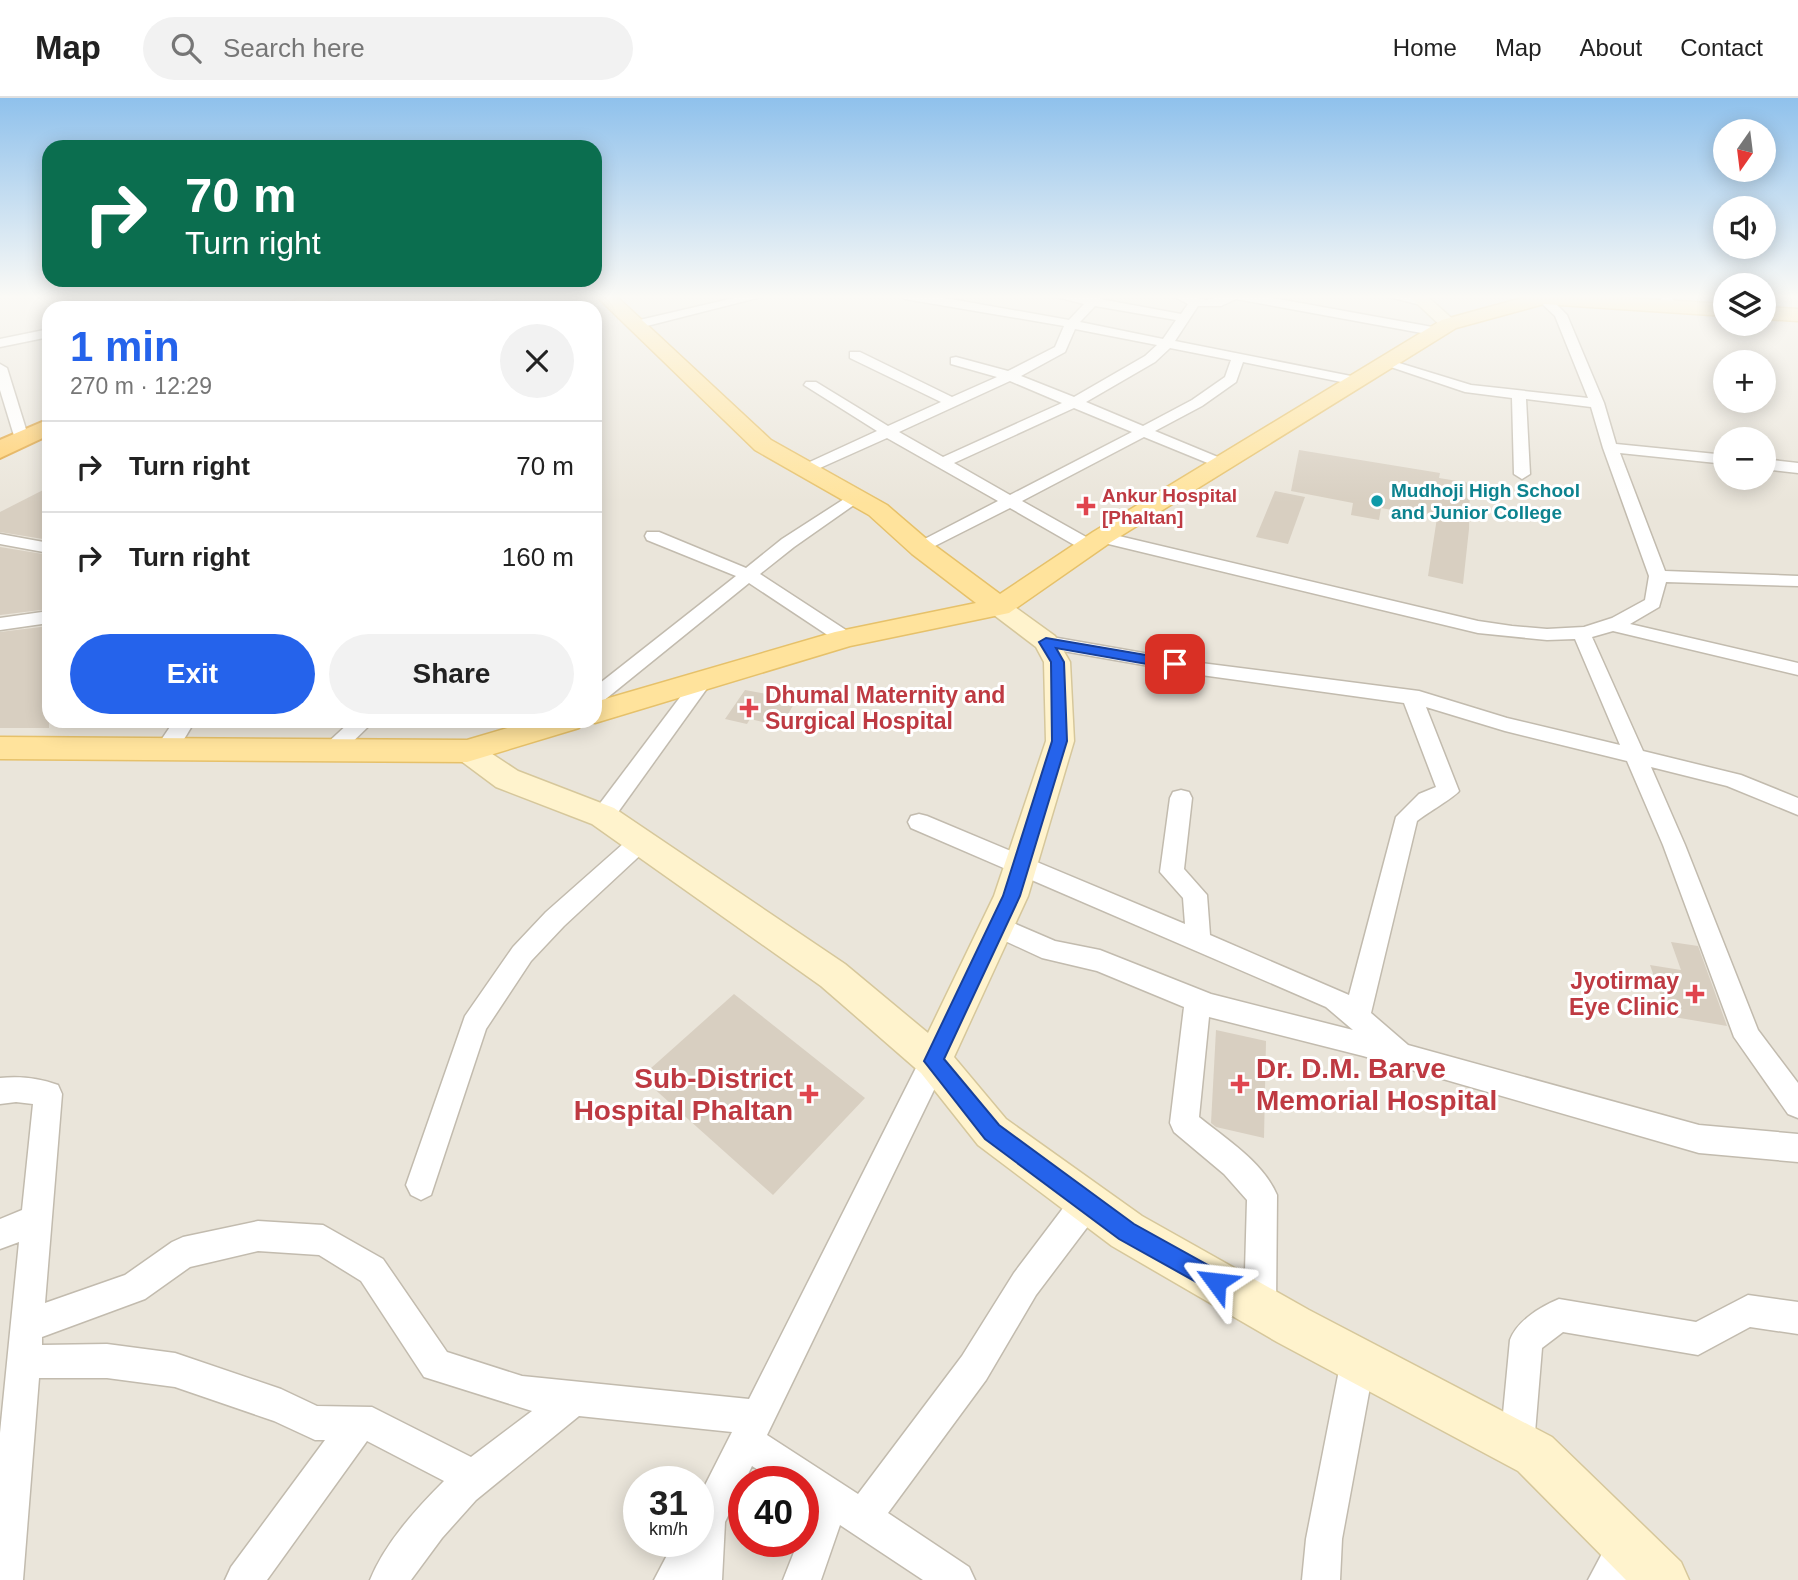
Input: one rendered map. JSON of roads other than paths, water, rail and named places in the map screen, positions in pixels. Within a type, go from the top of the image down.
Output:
[{"type":"highway","points":[[11,445],[42,430]]},
{"type":"main road","points":[[677,364],[763,445],[878,510],[921,548],[999,607]]},
{"type":"main road","points":[[602,696],[704,680],[845,638],[999,607],[1096,541],[1383,364]]},
{"type":"main road","points":[[0,748],[467,751],[545,728]]},
{"type":"street","points":[[874,364],[953,403]]},
{"type":"street","points":[[967,364],[1010,376],[1075,401],[1220,463]]},
{"type":"street","points":[[806,469],[1032,364]]},
{"type":"street","points":[[942,463],[1075,401],[1141,364]]},
{"type":"street","points":[[921,548],[1197,403],[1231,379],[1236,364]]},
{"type":"street","points":[[1270,364],[1356,381]]},
{"type":"street","points":[[1389,364],[1470,390],[1597,403]]},
{"type":"street","points":[[811,385],[1011,502],[1096,541],[1478,627],[1541,635],[1581,632],[1612,625],[1653,603],[1658,576],[1581,364]]},
{"type":"street","points":[[0,368],[11,445]]},
{"type":"street","points":[[1519,395],[1522,474]]},
{"type":"street","points":[[1610,448],[1713,459]]},
{"type":"street","points":[[1776,465],[1798,468]]},
{"type":"street","points":[[602,693],[788,544],[855,497]]},
{"type":"street","points":[[653,536],[749,575],[845,638]]},
{"type":"street","points":[[2,539],[42,547]]},
{"type":"street","points":[[1658,576],[1798,581]]},
{"type":"street","points":[[714,1504],[934,1061],[1011,896],[1060,741],[1058,662],[1046,642],[999,607]]},
{"type":"street","points":[[0,624],[42,618]]},
{"type":"street","points":[[1612,625],[1798,669]]},
{"type":"street","points":[[1581,632],[1674,845],[1747,1037],[1798,1105]]},
{"type":"street","points":[[1046,642],[1201,669],[1412,697],[1505,724],[1733,780],[1798,807]]},
{"type":"street","points":[[603,816],[704,680]]},
{"type":"street","points":[[1357,1017],[1407,817],[1427,800],[1448,791],[1412,697]]},
{"type":"street","points":[[165,749],[179,728]]},
{"type":"street","points":[[331,751],[356,728]]},
{"type":"street","points":[[467,751],[507,779],[603,816],[834,975],[934,1061],[992,1132],[1127,1231],[1260,1307],[1535,1454],[1662,1580]]},
{"type":"street","points":[[1181,798],[1172,872],[1195,895],[1198,939]]},
{"type":"street","points":[[919,822],[1335,999],[1405,1057]]},
{"type":"street","points":[[421,1185],[474,1024],[522,954],[555,919],[640,842]]},
{"type":"street","points":[[997,926],[1051,951],[1100,961],[1198,1001],[1699,1139],[1798,1148]]},
{"type":"street","points":[[1198,1001],[1184,1123],[1234,1164],[1262,1195],[1260,1307]]},
{"type":"street","points":[[0,1091],[16,1089],[48,1094],[4,1580]]},
{"type":"street","points":[[862,1518],[974,1368],[1025,1284],[1087,1202]]},
{"type":"street","points":[[0,1234],[37,1220]]},
{"type":"street","points":[[27,1326],[134,1288],[183,1254],[258,1236],[323,1240],[372,1270],[436,1366],[522,1393],[573,1398],[752,1429],[832,1498],[956,1580]]},
{"type":"street","points":[[1517,1445],[1526,1340],[1559,1315],[1698,1339],[1748,1311],[1798,1318]]},
{"type":"street","points":[[1321,1580],[1324,1539],[1358,1360]]},
{"type":"street","points":[[24,1363],[107,1362],[175,1370],[281,1406],[315,1423],[372,1424],[475,1478]]},
{"type":"street","points":[[389,1580],[413,1542],[475,1478],[573,1398]]},
{"type":"street","points":[[244,1580],[358,1424]]},
{"type":"street","points":[[802,1580],[832,1498]]},
{"type":"street","points":[[1607,1580],[1627,1544]]},
{"type":"street","points":[[673,1580],[686,1557]]},
{"type":"street","points":[[702,1557],[703,1580]]},
{"type":"place","name":"Mudhoji High School and Junior College","points":[[1377,501]]},
{"type":"place","name":"Ankur Hospital [Phaltan]","points":[[1086,506]]},
{"type":"place","name":"Dhumal Maternity and Surgical Hospital","points":[[749,708]]},
{"type":"place","name":"Jyotirmay Eye Clinic","points":[[1695,994]]},
{"type":"place","name":"Dr. D.M. Barve Memorial Hospital","points":[[1240,1084]]},
{"type":"place","name":"Sub-District Hospital Phaltan","points":[[809,1094]]}]
